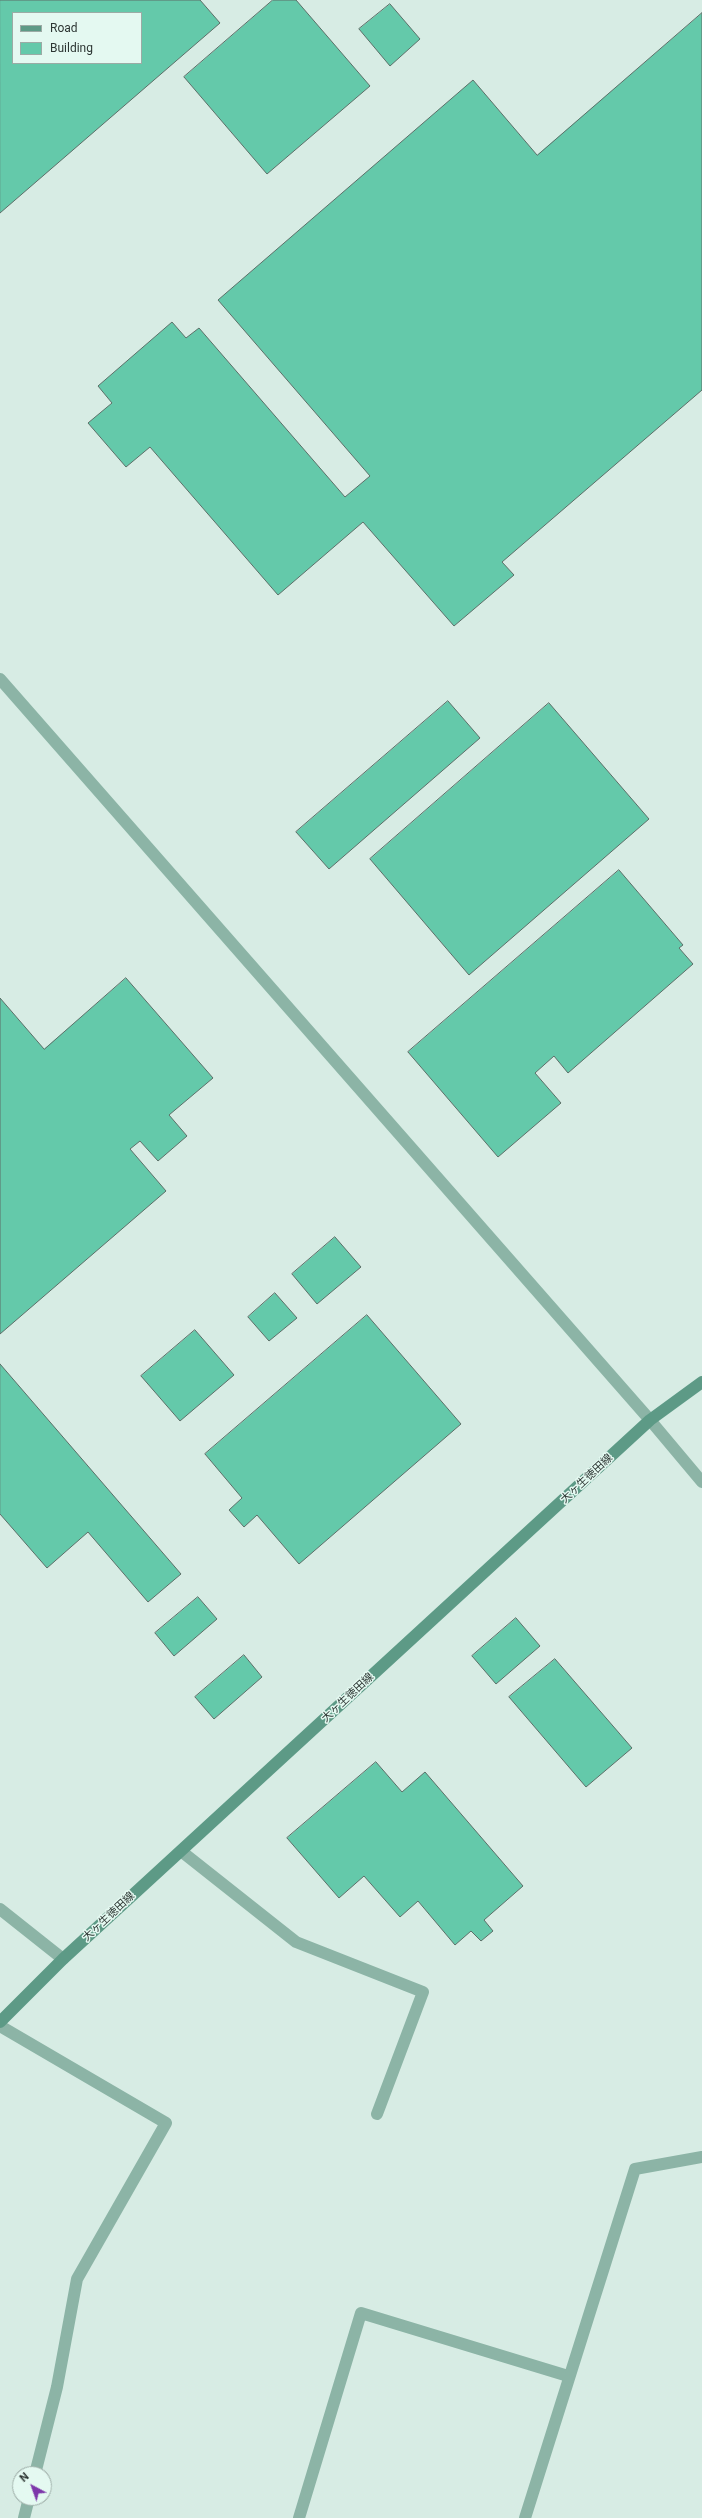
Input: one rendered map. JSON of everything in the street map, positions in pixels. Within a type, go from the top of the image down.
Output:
[{"type":"main road","name":"大ヶ生徳田線","points":[[0,2022],[63,1959],[650,1420],[702,1382]]},
{"type":"street","points":[[0,679],[650,1420],[702,1482]]},
{"type":"street","points":[[181,1851],[296,1942],[423,1992],[377,2114]]},
{"type":"street","points":[[0,1909],[63,1959]]},
{"type":"street","points":[[0,2026],[166,2123],[77,2279],[57,2387],[37,2466]]},
{"type":"street","points":[[525,2518],[568,2376],[635,2169],[702,2157]]},
{"type":"street","points":[[299,2518],[361,2313],[568,2376]]},
{"type":"street","points":[[24,2518],[27,2506]]},
{"type":"building","points":[[0,0],[200,0],[220,23],[0,213]]},
{"type":"building","points":[[273,0],[296,0],[370,86],[267,174],[184,77]]},
{"type":"building","points":[[390,4],[420,39],[390,66],[359,29]]},
{"type":"building","points":[[702,13],[702,390],[502,562],[514,575],[454,626],[363,522],[278,595],[150,447],[126,467],[88,423],[112,403],[98,386],[172,322],[186,338],[199,328],[345,497],[370,476],[218,300],[473,80],[537,155]]},
{"type":"building","points":[[448,701],[480,738],[329,869],[296,832]]},
{"type":"building","points":[[549,703],[649,819],[469,975],[370,859]]},
{"type":"building","points":[[619,870],[683,945],[679,948],[693,964],[568,1073],[554,1056],[535,1073],[561,1103],[498,1157],[408,1052]]},
{"type":"building","points":[[126,978],[213,1078],[169,1115],[187,1136],[158,1161],[140,1141],[130,1149],[166,1191],[0,1334],[0,998],[44,1049]]},
{"type":"building","points":[[335,1237],[361,1267],[317,1304],[292,1274]]},
{"type":"building","points":[[275,1293],[297,1318],[269,1341],[248,1317]]},
{"type":"building","points":[[367,1315],[461,1424],[299,1564],[257,1515],[244,1527],[229,1510],[242,1498],[205,1454]]},
{"type":"building","points":[[195,1330],[234,1375],[180,1421],[141,1376]]},
{"type":"building","points":[[0,1364],[181,1574],[148,1602],[88,1532],[47,1568],[0,1514]]},
{"type":"building","points":[[198,1597],[217,1619],[174,1656],[155,1633]]},
{"type":"building","points":[[516,1618],[540,1646],[496,1684],[472,1656]]},
{"type":"building","points":[[244,1655],[262,1677],[214,1719],[195,1697]]},
{"type":"building","points":[[555,1659],[632,1748],[586,1787],[509,1697]]},
{"type":"building","points":[[376,1762],[402,1792],[425,1772],[523,1886],[484,1920],[493,1931],[481,1941],[471,1931],[455,1945],[418,1901],[400,1917],[364,1876],[339,1898],[287,1838]]}]
